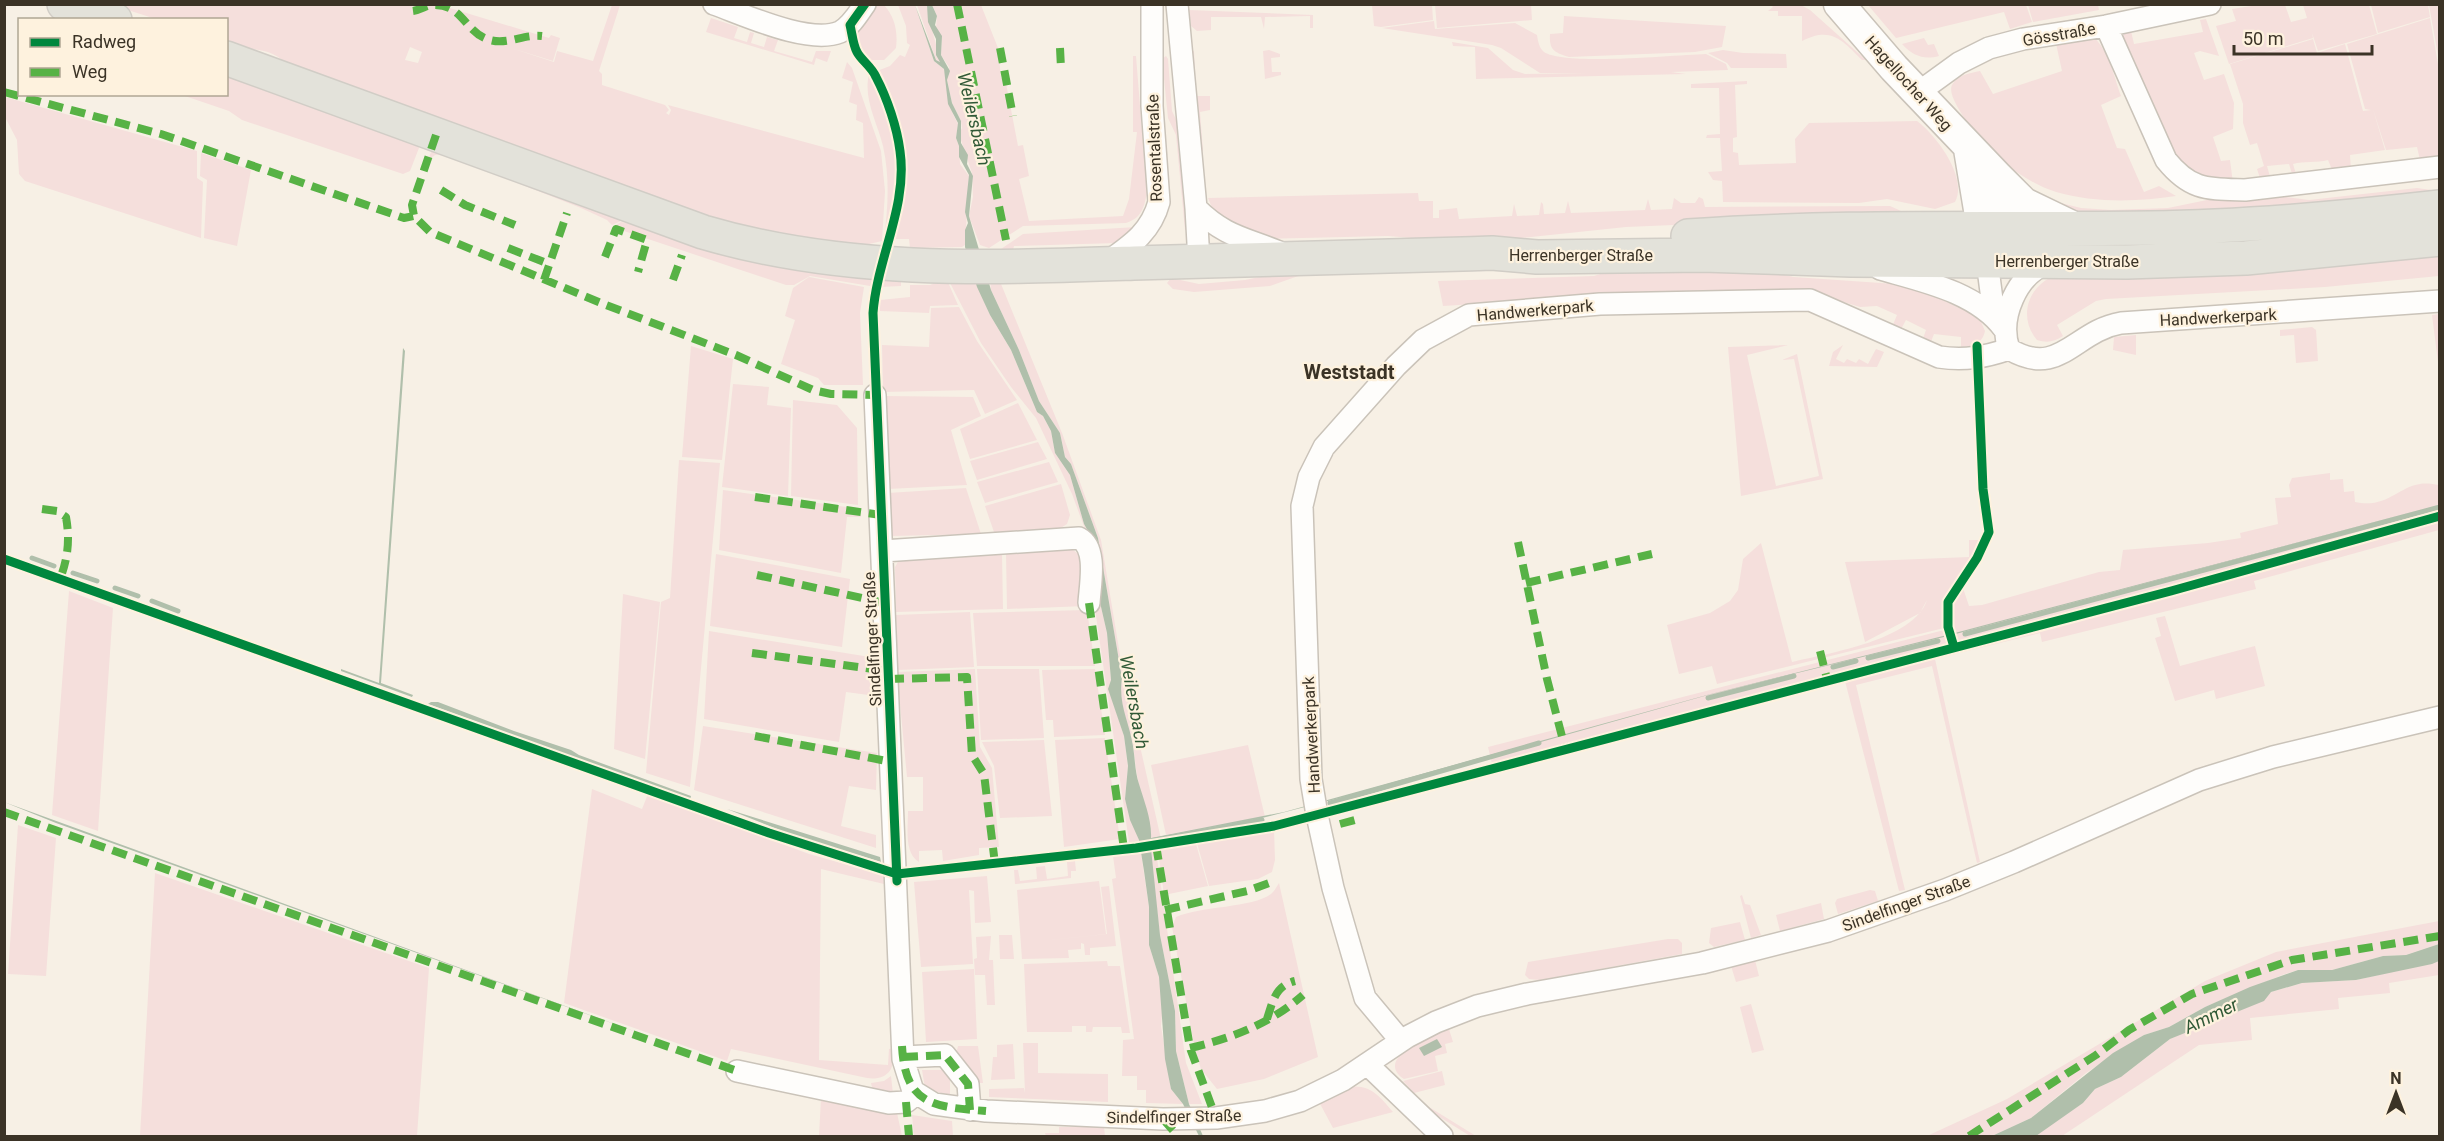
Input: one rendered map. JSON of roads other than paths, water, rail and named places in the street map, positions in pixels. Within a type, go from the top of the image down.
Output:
[{"type":"main road","points":[[64,4],[109,18]]},
{"type":"main road","points":[[228,59],[639,210],[726,239],[856,263],[975,267],[1492,253]]},
{"type":"main road","name":"Herrenberger Straße","points":[[1492,253],[1539,246],[1703,235],[1873,228],[2246,225],[2439,207]]},
{"type":"main road","name":"Herrenberger Straße","points":[[1492,253],[1538,257],[1703,255],[1851,260],[2052,262],[2246,258],[2439,239]]},
{"type":"street","points":[[714,4],[815,35],[840,32],[850,25],[865,4]]},
{"type":"street","name":"Rosentalstraße","points":[[1104,264],[1145,232],[1155,216],[1159,202],[1152,106],[1152,4]]},
{"type":"street","name":"Rosentalstraße","points":[[1177,4],[1199,261]]},
{"type":"street","name":"Gösstraße","points":[[1919,92],[1959,63],[1989,48],[2023,39],[2106,26],[2210,4]]},
{"type":"street","name":"Hagellocher Weg","points":[[1839,9],[1997,176],[2005,194],[1995,228]]},
{"type":"street","points":[[2106,26],[2166,160],[2179,177],[2190,182],[2216,189],[2245,190],[2439,166]]},
{"type":"street","points":[[1152,44],[1180,42]]},
{"type":"street","name":"Hagellocher Weg","points":[[1969,149],[1995,228],[1997,261]]},
{"type":"street","points":[[1997,176],[2024,203],[2076,228]]},
{"type":"street","points":[[1196,208],[1213,226],[1234,237],[1258,243],[1296,259]]},
{"type":"street","points":[[1851,260],[1943,289],[2003,317]]},
{"type":"street","points":[[1997,261],[2009,349]]},
{"type":"street","points":[[2003,317],[2029,273],[2052,262]]},
{"type":"street","name":"Handwerkerpark","points":[[1401,1041],[1365,998],[1333,888],[1311,779],[1302,506],[1309,477],[1324,447],[1423,340],[1469,315],[1487,312],[1600,304],[1810,300],[1939,357],[1959,360],[1977,358],[2009,349],[2029,359],[2045,360],[2059,356],[2095,331],[2121,323],[2439,302]]},
{"type":"street","name":"Sindelfinger Straße","points":[[875,395],[903,1057],[908,1080],[916,1094],[934,1104],[969,1110],[1173,1119],[1248,1115],[1300,1101],[1368,1065],[1401,1041],[1455,1014],[1490,1002],[1702,963],[1828,931],[1945,890],[2208,777],[2273,757],[2439,717]]},
{"type":"street","name":"Sindelfinger Straße","points":[[883,551],[1079,538],[1088,546],[1090,555],[1089,603]]},
{"type":"street","points":[[903,1057],[945,1055],[969,1084],[969,1110]]},
{"type":"street","points":[[1368,1065],[1442,1137]]},
{"type":"street","points":[[737,1071],[889,1103],[906,1102],[916,1094]]},
{"type":"water","points":[[915,5],[936,60],[940,62],[936,55],[936,39],[928,22],[927,5],[932,5],[937,16],[935,25],[942,36],[941,55],[950,71],[947,80],[952,103],[961,121],[961,143],[968,155],[967,164],[973,176],[969,216],[991,290],[1019,350],[1039,401],[1060,433],[1065,457],[1071,464],[1098,538],[1122,678],[1121,696],[1138,779],[1149,817],[1151,838],[1284,812],[1707,695],[1951,634],[2439,505],[1952,635],[1708,695],[1359,793],[1262,818],[1150,839],[1160,935],[1175,1011],[1176,1051],[1189,1104],[1203,1136],[1199,1136],[1183,1104],[1171,1089],[1165,1059],[1159,977],[1149,945],[1149,907],[1144,871],[1139,840],[1130,820],[1125,799],[1128,766],[1124,736],[1108,689],[1111,680],[1107,633],[1096,585],[1093,540],[1084,524],[1070,475],[1055,453],[1051,431],[1043,416],[1037,412],[1011,350],[990,315],[977,287],[965,247],[965,230],[968,223],[965,212],[969,175],[959,157],[956,138],[958,123],[948,104],[944,69],[934,61]]},
{"type":"water","points":[[403,348],[405,351],[381,683],[413,695],[412,697],[341,671],[341,669],[379,683]]},
{"type":"water","points":[[438,702],[571,750],[579,755],[691,796],[690,800],[428,704]]},
{"type":"water","points":[[4,802],[656,1039],[56,823]]},
{"type":"water","points":[[727,809],[880,857],[881,862],[795,836]]},
{"type":"water","name":"Ammer","points":[[2439,944],[2439,961],[2432,964],[2356,980],[2302,983],[2271,992],[2264,1001],[2170,1039],[2121,1077],[2095,1089],[2083,1103],[2036,1136],[1992,1136],[2031,1118],[2113,1053],[2144,1035],[2169,1027],[2205,1007],[2250,987],[2298,970],[2332,970],[2383,956],[2406,955]]},
{"type":"water","points":[[1437,1039],[1442,1047],[1424,1056],[1419,1048]]},
{"type":"waterway","points":[[1965,634],[2440,507]]},
{"type":"waterway","points":[[32,558],[54,566]]},
{"type":"waterway","points":[[73,573],[97,581]]},
{"type":"waterway","points":[[115,588],[138,596]]},
{"type":"waterway","points":[[152,601],[178,611]]},
{"type":"waterway","points":[[1868,658],[1938,641]]},
{"type":"waterway","points":[[1833,667],[1856,661]]},
{"type":"waterway","points":[[1708,698],[1794,676]]},
{"type":"waterway","points":[[1330,803],[1539,743]]},
{"type":"waterway","points":[[1145,842],[1262,820]]},
{"type":"district","name":"Weststadt","points":[[1349,372]]},
{"type":"water label","name":"Weilersbach","points":[[974,119]]},
{"type":"water label","name":"Weilersbach","points":[[1134,702]]}]
